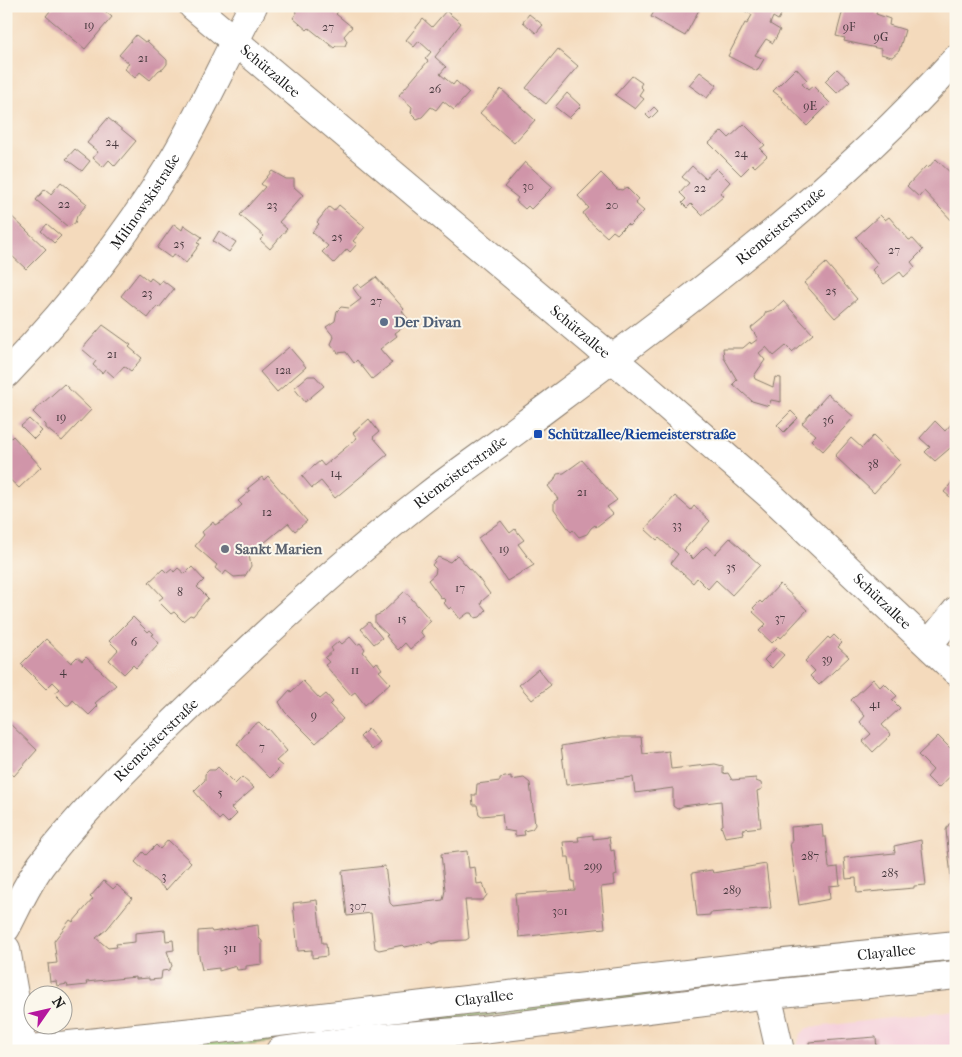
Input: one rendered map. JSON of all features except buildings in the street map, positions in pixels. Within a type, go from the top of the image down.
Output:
[{"type":"street","name":"Schützallee","points":[[193,6],[612,359],[772,497],[956,671]]},
{"type":"street","name":"Milinowskistraße","points":[[6,374],[48,330],[116,245],[171,164],[253,6]]},
{"type":"street","name":"Riemeisterstraße","points":[[6,928],[39,868],[83,815],[167,728],[242,656],[327,579],[426,497],[612,359],[750,253],[865,154],[956,59]]},
{"type":"street","points":[[929,644],[956,611]]},
{"type":"street","name":"Clayallee","points":[[20,1050],[194,1032],[746,966],[956,945]]},
{"type":"street","points":[[6,949],[20,1050]]},
{"type":"street","name":"Clayallee","points":[[280,1051],[368,1040],[482,1030],[767,994],[956,975]]},
{"type":"street","points":[[767,994],[780,1051]]},
{"type":"shaded area","points":[[956,1010],[956,1051],[798,1051],[797,1046],[800,1035],[807,1028]]},
{"type":"green space","points":[[956,956],[956,963],[757,985],[756,980]]},
{"type":"green space","points":[[742,981],[743,986],[190,1051],[124,1051]]},
{"type":"place","name":"Der Divan","points":[[384,322]]},
{"type":"place","name":"Schützallee/Riemeisterstraße","points":[[538,434]]},
{"type":"place","name":"Sankt Marien","points":[[225,549]]}]
